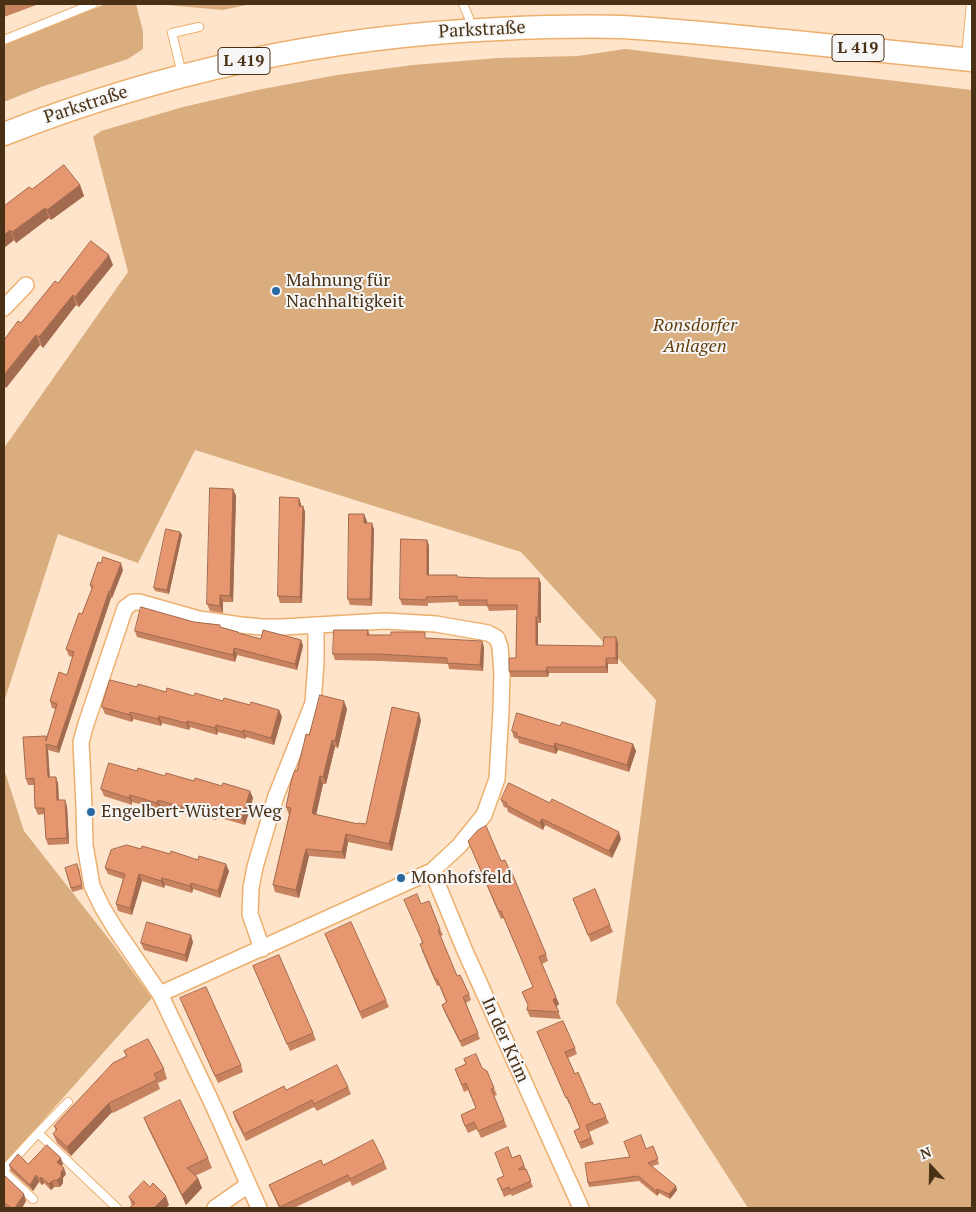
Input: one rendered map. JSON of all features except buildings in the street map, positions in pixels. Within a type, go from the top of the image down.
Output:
[{"type":"main road","name":"Parkstraße","points":[[4,134],[72,108],[183,76],[270,56],[340,43],[404,35],[530,27],[623,28],[750,38],[969,60]]},
{"type":"street","points":[[4,308],[26,285]]},
{"type":"street","points":[[160,994],[432,871],[459,846],[484,814],[497,779],[502,673],[500,647],[497,638],[488,633],[436,624],[386,621],[262,627],[199,619],[139,602],[133,602],[125,608],[81,742],[85,845],[92,886],[116,930],[160,994],[259,1208]]},
{"type":"street","points":[[262,949],[250,914],[252,888],[276,796],[312,703],[316,625]]},
{"type":"street","name":"In der Krim","points":[[432,871],[465,951],[581,1208]]},
{"type":"street","points":[[215,1208],[248,1185]]},
{"type":"lane","points":[[4,40],[93,4]]},
{"type":"lane","points":[[463,4],[469,18],[470,30]]},
{"type":"lane","points":[[969,60],[971,4]]},
{"type":"lane","points":[[183,76],[172,33],[199,27]]},
{"type":"lane","points":[[33,1199],[4,1171],[68,1102]]},
{"type":"lane","points":[[38,1133],[117,1208]]},
{"type":"green space","points":[[106,4],[136,4],[143,31],[143,49],[128,59],[41,87],[4,102],[4,44]]},
{"type":"green space","points":[[167,4],[251,4],[223,10]]},
{"type":"green space","name":"Ronsdorfer Anlagen","points":[[625,49],[972,90],[972,1208],[748,1208],[616,1003],[656,700],[521,552],[195,450],[138,563],[58,534],[4,702],[4,448],[128,272],[93,137],[101,131],[183,107],[257,90],[337,75],[413,65],[498,58],[578,56]]},
{"type":"green space","points":[[4,769],[24,831],[112,943],[152,998],[4,1164]]},
{"type":"place","name":"Mahnung für Nachhaltigkeit","points":[[276,291]]},
{"type":"place","name":"Engelbert-Wüster-Weg","points":[[91,812]]},
{"type":"place","name":"Monhofsfeld","points":[[401,878]]}]
